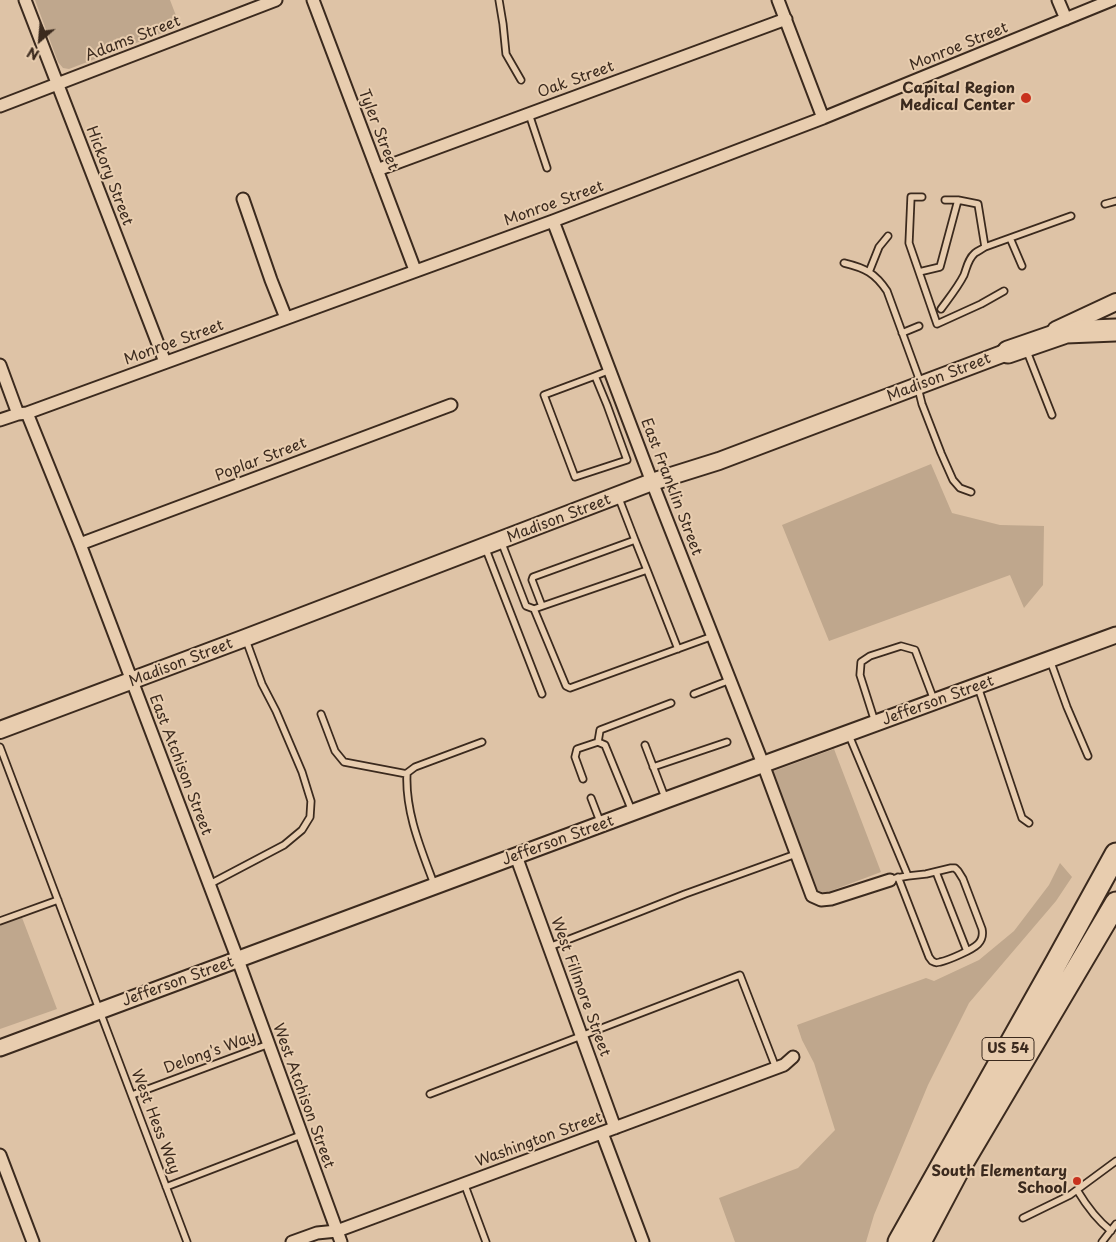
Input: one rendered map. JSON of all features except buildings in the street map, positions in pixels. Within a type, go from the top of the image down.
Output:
[{"type":"highway","points":[[1016,349],[1066,332],[1116,330]]},
{"type":"highway","name":"US 54","points":[[899,1242],[1116,854]]},
{"type":"highway","name":"US 54","points":[[920,1242],[957,1172],[1116,903]]},
{"type":"main road","name":"Madison Street","points":[[0,730],[652,482],[719,461],[920,386],[1016,349],[1116,302]]},
{"type":"street","name":"Hickory Street","points":[[25,0],[165,362]]},
{"type":"street","name":"Adams Street","points":[[0,106],[276,0]]},
{"type":"street","name":"Tyler Street","points":[[313,0],[415,270]]},
{"type":"street","points":[[778,0],[823,118]]},
{"type":"street","points":[[1058,0],[1066,19]]},
{"type":"street","name":"Monroe Street","points":[[0,420],[553,221],[823,118],[1112,0]]},
{"type":"street","name":"Oak Street","points":[[377,170],[786,19]]},
{"type":"street","points":[[243,199],[286,318]]},
{"type":"street","name":"East Franklin Street","points":[[553,221],[652,482],[763,764],[812,896],[821,900],[831,899],[894,878]]},
{"type":"street","name":"East Atchison Street","points":[[0,365],[80,544],[238,960]]},
{"type":"street","name":"Poplar Street","points":[[80,544],[452,405]]},
{"type":"street","name":"Jefferson Street","points":[[0,1048],[763,764],[1116,636]]},
{"type":"street","name":"West Fillmore Street","points":[[516,856],[615,1128]]},
{"type":"street","name":"West Atchison Street","points":[[238,960],[341,1242]]},
{"type":"street","name":"Washington Street","points":[[292,1242],[317,1233],[337,1231],[784,1065],[793,1057]]},
{"type":"street","points":[[602,1133],[643,1242]]},
{"type":"street","points":[[0,1155],[33,1242]]},
{"type":"lane","points":[[499,0],[506,54],[521,80]]},
{"type":"lane","points":[[529,114],[547,168]]},
{"type":"lane","points":[[922,197],[911,197],[910,243],[937,324],[1004,291]]},
{"type":"lane","points":[[945,200],[958,200],[978,204],[985,247]]},
{"type":"lane","points":[[919,272],[940,267],[958,200]]},
{"type":"lane","points":[[1104,204],[1116,200]]},
{"type":"lane","points":[[941,308],[958,285],[968,261],[974,254],[985,247],[1071,216]]},
{"type":"lane","points":[[869,272],[879,248],[888,236]]},
{"type":"lane","points":[[1010,238],[1022,266]]},
{"type":"lane","points":[[844,263],[869,272],[879,279],[887,291],[920,386],[922,404],[941,453],[953,480],[960,488],[971,492]]},
{"type":"lane","points":[[902,333],[919,326]]},
{"type":"lane","points":[[1016,349],[1052,415]]},
{"type":"lane","points":[[595,376],[627,460],[575,477],[544,395],[610,370]]},
{"type":"lane","points":[[618,496],[678,649]]},
{"type":"lane","points":[[542,606],[532,580],[533,577],[636,540]]},
{"type":"lane","points":[[500,541],[526,606],[534,610],[566,686],[570,688],[713,636]]},
{"type":"lane","points":[[485,547],[542,694]]},
{"type":"lane","points":[[534,610],[647,570]]},
{"type":"lane","points":[[210,884],[284,845],[302,830],[310,816],[311,801],[302,772],[276,711],[262,684],[245,638]]},
{"type":"lane","points":[[876,724],[860,675],[861,662],[870,656],[901,646],[915,650],[935,702]]},
{"type":"lane","points":[[1050,660],[1088,756]]},
{"type":"lane","points":[[694,694],[730,680]]},
{"type":"lane","points":[[978,687],[1022,818],[1029,824]]},
{"type":"lane","points":[[598,742],[600,730],[671,703]]},
{"type":"lane","points":[[321,714],[335,750],[344,762],[407,774]]},
{"type":"lane","points":[[848,734],[908,876]]},
{"type":"lane","points":[[435,886],[413,824],[406,786],[407,774],[415,767],[482,742]]},
{"type":"lane","points":[[583,779],[575,757],[577,749],[598,742],[605,745],[633,812]]},
{"type":"lane","points":[[653,767],[727,742]]},
{"type":"lane","points":[[645,745],[666,800]]},
{"type":"lane","name":"West Hess Way","points":[[0,747],[187,1242]]},
{"type":"lane","points":[[590,798],[601,824]]},
{"type":"lane","points":[[549,947],[685,894],[796,854]]},
{"type":"lane","points":[[955,868],[963,880],[982,929],[981,940],[966,951],[939,963],[932,961],[894,878],[908,876],[955,868]]},
{"type":"lane","points":[[936,872],[966,951]]},
{"type":"lane","points":[[0,922],[58,900]]},
{"type":"lane","points":[[430,1094],[740,975],[776,1068]]},
{"type":"lane","name":"Delong's Way","points":[[132,1095],[269,1044]]},
{"type":"lane","points":[[166,1187],[301,1135]]},
{"type":"lane","points":[[1023,1218],[1070,1195],[1116,1161]]},
{"type":"lane","points":[[464,1183],[486,1242]]},
{"type":"lane","points":[[1078,1190],[1084,1201],[1110,1231]]},
{"type":"lane","points":[[1102,1242],[1116,1224]]},
{"type":"shaded area","points":[[35,0],[170,0],[180,26],[69,69],[63,68],[58,62]]},
{"type":"shaded area","points":[[931,464],[952,513],[1000,525],[1044,526],[1043,585],[1024,608],[1010,575],[829,641],[782,525]]},
{"type":"shaded area","points":[[834,749],[881,872],[828,892],[821,892],[815,890],[771,777],[774,771]]},
{"type":"shaded area","points":[[1060,863],[1072,877],[1056,901],[969,1003],[928,1085],[874,1215],[866,1242],[735,1242],[719,1198],[798,1168],[835,1130],[814,1063],[802,1040],[797,1025],[926,978],[934,981],[979,960],[1014,931],[1049,885]]},
{"type":"shaded area","points":[[21,915],[57,1009],[0,1029],[0,924]]},
{"type":"place","name":"Capital Region Medical Center","points":[[1026,98]]},
{"type":"place","name":"South Elementary School","points":[[1077,1181]]}]
